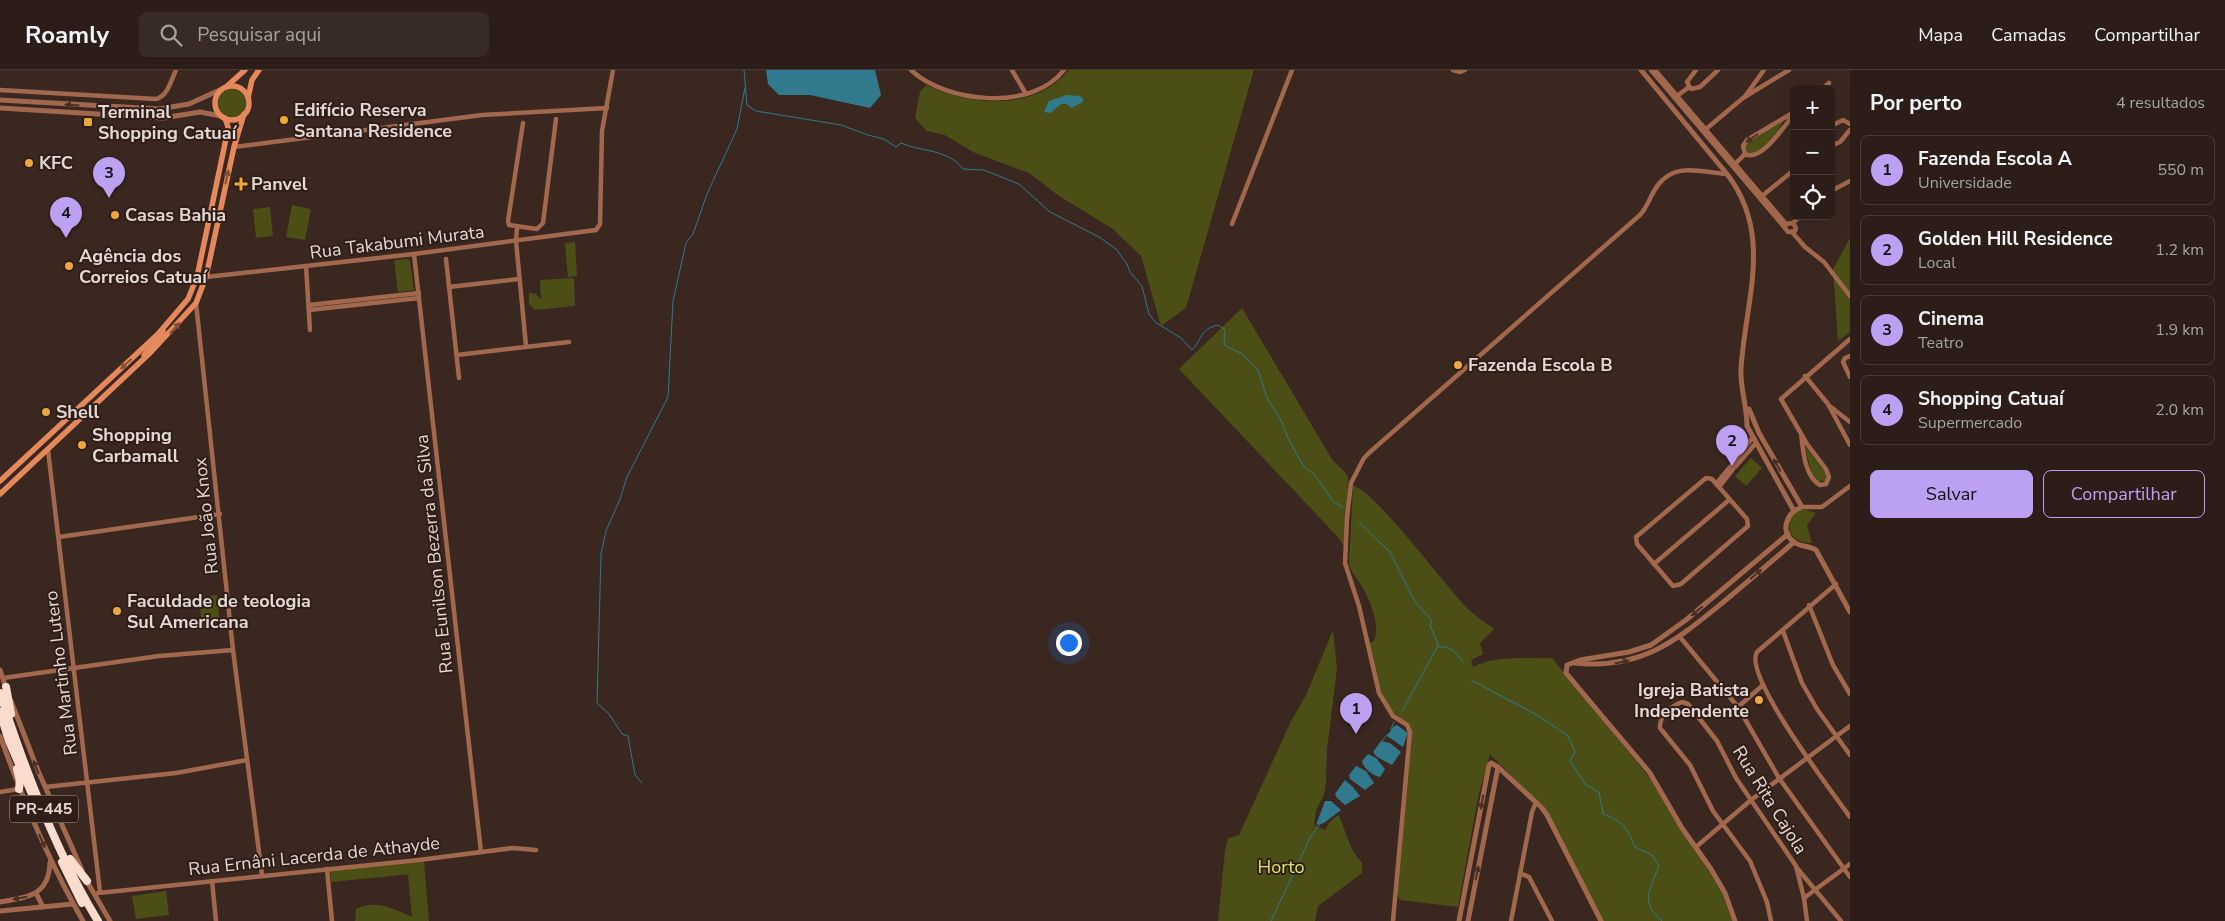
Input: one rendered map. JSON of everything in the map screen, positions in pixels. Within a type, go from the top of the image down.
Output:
[{"type":"highway","name":"PR-445","points":[[3,690],[12,738],[73,888],[93,921]]},
{"type":"highway","name":"PR-445","points":[[0,712],[55,838],[87,904],[98,921]]},
{"type":"highway","points":[[12,738],[20,781],[19,789]]},
{"type":"highway","points":[[55,838],[86,882]]},
{"type":"main road","points":[[0,481],[164,327],[188,299],[195,286],[228,127],[223,117],[217,111],[215,102],[218,94],[245,70]]},
{"type":"main road","points":[[0,494],[174,330],[196,303],[206,277],[234,147],[247,109],[250,85],[259,70]]},
{"type":"main road","points":[[223,89],[234,86],[239,88],[246,94],[248,100]]},
{"type":"main road","points":[[223,117],[236,119],[244,114]]},
{"type":"main road","points":[[135,367],[140,358],[160,337],[164,327]]},
{"type":"main road","points":[[112,377],[118,383]]},
{"type":"main road","points":[[83,404],[81,408],[83,411],[94,406]]},
{"type":"main road","points":[[48,450],[54,439],[74,421],[73,413]]},
{"type":"street","points":[[0,90],[156,99],[164,95],[176,70]]},
{"type":"street","points":[[234,147],[482,115],[606,108],[613,70]]},
{"type":"street","points":[[911,70],[931,84],[948,92],[979,98],[1009,97],[1026,94],[1053,80],[1064,70]]},
{"type":"street","points":[[1012,70],[1026,94]]},
{"type":"street","points":[[1232,224],[1292,70]]},
{"type":"street","points":[[1453,70],[1463,72],[1466,70]]},
{"type":"street","points":[[1641,70],[1738,188],[1745,203],[1750,220],[1755,261],[1741,367],[1747,426],[1753,440],[1794,510]]},
{"type":"street","points":[[1651,70],[1786,226]]},
{"type":"street","points":[[1655,70],[1762,196],[1786,226],[1788,232],[1794,232],[1814,250],[1814,253],[1829,267],[1850,296]]},
{"type":"street","points":[[1688,87],[1687,80],[1696,70]]},
{"type":"street","points":[[1688,87],[1694,90],[1700,87],[1718,70]]},
{"type":"street","points":[[1744,98],[1764,70]]},
{"type":"street","points":[[1706,129],[1744,98],[1789,70]]},
{"type":"street","points":[[1754,84],[1758,89]]},
{"type":"street","points":[[1677,96],[1688,87]]},
{"type":"street","points":[[0,100],[154,110],[189,104],[223,89]]},
{"type":"street","points":[[0,108],[163,118],[200,112],[223,117]]},
{"type":"street","name":"Rua Takabumi Murata","points":[[206,277],[414,254],[596,230],[600,224],[602,131],[606,108]]},
{"type":"street","points":[[1745,154],[1752,156],[1763,150],[1790,117]]},
{"type":"street","points":[[523,123],[508,221],[509,225],[517,228],[537,229],[543,223],[556,119]]},
{"type":"street","points":[[1835,124],[1843,120],[1850,124]]},
{"type":"street","points":[[1745,154],[1743,146],[1747,140],[1784,122]]},
{"type":"street","points":[[1835,144],[1840,142],[1850,130]]},
{"type":"street","points":[[1735,164],[1745,154]]},
{"type":"street","points":[[1393,921],[1410,732],[1407,725],[1393,716],[1379,693],[1359,606],[1345,563],[1351,483],[1360,464],[1370,452],[1632,222],[1644,210],[1656,188],[1665,178],[1687,170],[1727,174]]},
{"type":"street","points":[[1762,196],[1790,173]]},
{"type":"street","points":[[1835,189],[1850,181]]},
{"type":"street","points":[[1786,226],[1797,220]]},
{"type":"street","points":[[1794,223],[1796,228],[1794,232]]},
{"type":"street","points":[[517,228],[519,279],[526,346]]},
{"type":"street","points":[[517,240],[516,250],[518,259]]},
{"type":"street","points":[[504,243],[516,250]]},
{"type":"street","name":"Rua Eunilson Bezerra da Silva","points":[[414,254],[481,852]]},
{"type":"street","points":[[446,259],[459,378]]},
{"type":"street","points":[[306,266],[310,330]]},
{"type":"street","points":[[449,287],[519,279]]},
{"type":"street","points":[[309,308],[419,296]]},
{"type":"street","name":"Rua João Knox","points":[[196,303],[233,650],[262,875]]},
{"type":"street","points":[[1805,445],[1828,473],[1827,482],[1823,485],[1813,480],[1801,433],[1781,399],[1805,376],[1850,339]]},
{"type":"street","points":[[457,355],[568,342]]},
{"type":"street","points":[[1839,347],[1847,357],[1843,364],[1850,377]]},
{"type":"street","points":[[1805,376],[1837,416],[1844,438],[1850,445]]},
{"type":"street","points":[[1744,399],[1759,433],[1802,507]]},
{"type":"street","points":[[1837,416],[1850,422]]},
{"type":"street","points":[[1717,485],[1759,433]]},
{"type":"street","name":"Rua Martinho Lutero","points":[[48,450],[88,782],[97,893]]},
{"type":"street","points":[[1706,478],[1711,478],[1717,485],[1747,519],[1747,528],[1681,584],[1676,586],[1670,584],[1636,540],[1638,535],[1706,478]]},
{"type":"street","points":[[1850,486],[1826,505],[1817,508],[1802,507],[1794,510],[1788,520],[1788,534],[1794,542],[1816,550],[1850,612]]},
{"type":"street","points":[[1654,564],[1729,500]]},
{"type":"street","points":[[59,537],[220,514]]},
{"type":"street","points":[[1735,921],[1725,893],[1682,828],[1650,772],[1566,673],[1566,666],[1588,658],[1629,652],[1651,644],[1686,620],[1788,534]]},
{"type":"street","points":[[1573,663],[1597,665],[1631,660],[1656,651],[1680,637],[1794,542]]},
{"type":"street","points":[[1836,584],[1754,656],[1763,686],[1779,716],[1850,817]]},
{"type":"street","points":[[1809,606],[1833,665],[1850,694]]},
{"type":"street","points":[[1783,631],[1802,683],[1817,710],[1850,755]]},
{"type":"street","points":[[1680,637],[1738,707],[1779,778],[1850,877]]},
{"type":"street","points":[[3,678],[159,656],[233,650]]},
{"type":"street","points":[[0,670],[3,678],[3,690]]},
{"type":"street","points":[[1738,707],[1763,686]]},
{"type":"street","name":"PR-445","points":[[3,690],[86,882],[97,893],[110,921]]},
{"type":"street","name":"Rua Rita Cajola","points":[[1723,824],[1713,811],[1690,765],[1660,728],[1659,721],[1662,717],[1682,702],[1688,704],[1717,741],[1751,800],[1796,866],[1804,898],[1807,921]]},
{"type":"street","points":[[1696,847],[1751,800],[1850,726]]},
{"type":"street","name":"PR-445","points":[[0,736],[19,789],[50,859],[83,921]]},
{"type":"street","points":[[45,787],[176,772],[247,760]]},
{"type":"street","points":[[1459,921],[1489,765],[1491,764],[1498,767],[1536,802],[1547,815],[1601,921]]},
{"type":"street","points":[[1468,921],[1498,767]]},
{"type":"street","points":[[0,792],[19,789]]},
{"type":"street","points":[[1511,921],[1532,812],[1536,802]]},
{"type":"street","points":[[1723,824],[1750,861],[1767,902],[1770,921]]},
{"type":"street","name":"Rua Ernâni Lacerda de Athayde","points":[[97,893],[513,848],[536,850]]},
{"type":"street","points":[[0,902],[28,897],[36,893],[50,876],[50,859]]},
{"type":"street","points":[[1804,898],[1850,864]]},
{"type":"street","points":[[1796,866],[1840,921]]},
{"type":"street","points":[[327,869],[332,921]]},
{"type":"street","points":[[1520,873],[1529,877],[1552,921]]},
{"type":"street","points":[[212,881],[216,921]]},
{"type":"street","points":[[36,893],[43,907]]},
{"type":"street","points":[[0,911],[73,904]]},
{"type":"green space","points":[[1069,70],[1254,70],[1186,308],[1161,326],[1141,256],[1113,229],[1059,196],[1029,173],[973,152],[945,135],[927,131],[915,118],[920,92],[926,85],[944,92],[982,101],[1002,101],[1021,99],[1039,93],[1055,84]]},
{"type":"green space","points":[[232,89],[242,93],[246,103],[242,113],[232,117],[222,113],[218,103],[222,93]]},
{"type":"green space","points":[[1783,121],[1778,132],[1769,142],[1759,150],[1748,155],[1744,148],[1751,139]]},
{"type":"green space","points":[[292,205],[311,209],[305,240],[286,237]]},
{"type":"green space","points":[[270,207],[273,236],[256,238],[253,209]]},
{"type":"green space","points":[[1850,238],[1850,332],[1838,341],[1833,269]]},
{"type":"green space","points":[[575,242],[577,276],[568,277],[565,243]]},
{"type":"green space","points":[[407,259],[410,261],[414,290],[398,292],[394,260]]},
{"type":"green space","points":[[574,278],[575,306],[535,310],[529,304],[529,293],[536,294],[541,300],[540,280]]},
{"type":"green space","points":[[1242,308],[1333,461],[1348,477],[1346,548],[1336,535],[1179,369]]},
{"type":"green space","points":[[1804,445],[1824,470],[1827,478],[1825,481],[1818,481],[1812,474]]},
{"type":"green space","points":[[1751,458],[1762,468],[1746,486],[1735,476]]},
{"type":"green space","points":[[1353,486],[1363,491],[1392,520],[1467,608],[1494,629],[1480,643],[1483,654],[1471,660],[1473,667],[1501,659],[1552,658],[1653,782],[1722,892],[1732,921],[1603,921],[1542,807],[1490,754],[1479,793],[1458,907],[1400,900],[1397,894],[1412,730],[1408,724],[1392,711],[1383,696],[1369,643],[1374,641],[1376,635],[1374,614],[1366,594],[1349,564]]},
{"type":"green space","points":[[1799,510],[1816,513],[1807,525],[1812,543],[1797,540],[1791,533],[1791,518]]},
{"type":"green space","points":[[217,595],[220,627],[202,629],[199,597]]},
{"type":"green space","name":"Horto","points":[[1333,630],[1337,668],[1327,750],[1326,782],[1324,795],[1316,810],[1314,825],[1325,830],[1329,823],[1339,816],[1351,847],[1362,863],[1362,873],[1318,906],[1315,921],[1218,921],[1228,838],[1239,835],[1291,721],[1306,695]]},
{"type":"green space","points":[[424,862],[429,921],[355,921],[356,909],[371,905],[385,906],[412,917],[408,875],[412,874],[331,882],[330,870]]},
{"type":"green space","points":[[166,891],[169,915],[136,919],[132,896]]},
{"type":"water","points":[[766,70],[875,70],[881,95],[870,108],[810,95],[779,95],[768,84]]},
{"type":"water","points":[[1067,95],[1080,96],[1083,102],[1071,108],[1067,104],[1061,104],[1050,113],[1044,112],[1049,101]]},
{"type":"water","points":[[1397,725],[1408,733],[1403,747],[1387,736],[1393,727]]},
{"type":"water","points":[[1381,741],[1390,743],[1401,752],[1392,765],[1377,757],[1373,752]]},
{"type":"water","points":[[1368,754],[1376,758],[1385,769],[1380,777],[1374,775],[1364,766],[1362,761]]},
{"type":"water","points":[[1356,766],[1366,771],[1374,783],[1365,790],[1350,779],[1349,775]]},
{"type":"water","points":[[1345,780],[1360,796],[1345,805],[1335,794]]},
{"type":"water","points":[[1325,801],[1331,801],[1341,810],[1324,823],[1316,825]]},
{"type":"waterway","points":[[744,70],[747,105],[756,111],[841,125],[884,139],[896,147],[901,143],[942,154],[963,169],[984,170],[1019,184],[1050,212],[1099,237],[1116,249],[1127,264],[1130,272],[1142,286],[1149,314],[1155,322],[1181,338],[1192,350],[1207,329],[1218,325],[1225,330],[1224,345],[1242,354],[1258,370],[1267,398],[1282,422],[1288,438],[1304,467],[1314,474],[1333,501],[1342,507]]},
{"type":"waterway","points":[[642,783],[635,775],[628,736],[622,734],[609,714],[597,703],[601,554],[606,531],[627,477],[668,397],[673,301],[686,243],[693,234],[707,194],[737,129],[745,88]]},
{"type":"waterway","points":[[1359,522],[1390,552],[1414,600],[1432,621],[1430,625],[1439,647],[1450,648],[1463,662]]},
{"type":"waterway","points":[[1402,711],[1438,646]]},
{"type":"waterway","points":[[1471,680],[1537,715],[1568,736],[1575,752],[1570,761],[1586,785],[1599,792],[1603,814],[1615,819],[1624,826],[1635,847],[1652,855],[1659,866],[1648,895],[1651,907],[1662,921]]},
{"type":"waterway","points":[[1391,729],[1394,722]]},
{"type":"waterway","points":[[1382,741],[1388,734]]},
{"type":"waterway","points":[[1271,921],[1310,838],[1320,824]]},
{"type":"place","name":"Edifício Reserva Santana Residence","points":[[284,120]]},
{"type":"place","name":"Terminal Shopping Catuaí","points":[[88,122]]},
{"type":"place","name":"KFC","points":[[29,163]]},
{"type":"place","name":"Panvel","points":[[241,184]]},
{"type":"place","name":"Cinema","points":[[109,198]]},
{"type":"place","name":"Casas Bahia","points":[[115,215]]},
{"type":"place","name":"Shopping Catuaí","points":[[66,238]]},
{"type":"place","name":"Agência dos Correios Catuaí","points":[[69,266]]},
{"type":"place","name":"Fazenda Escola B","points":[[1458,365]]},
{"type":"place","name":"Shell","points":[[46,412]]},
{"type":"place","name":"Shopping Carbamall","points":[[82,445]]},
{"type":"place","name":"Golden Hill Residence","points":[[1732,466]]},
{"type":"place","name":"Faculdade de teologia Sul Americana","points":[[117,611]]},
{"type":"place","name":"Igreja Batista Independente","points":[[1759,700]]},
{"type":"place","name":"Fazenda Escola A","points":[[1356,734]]}]
